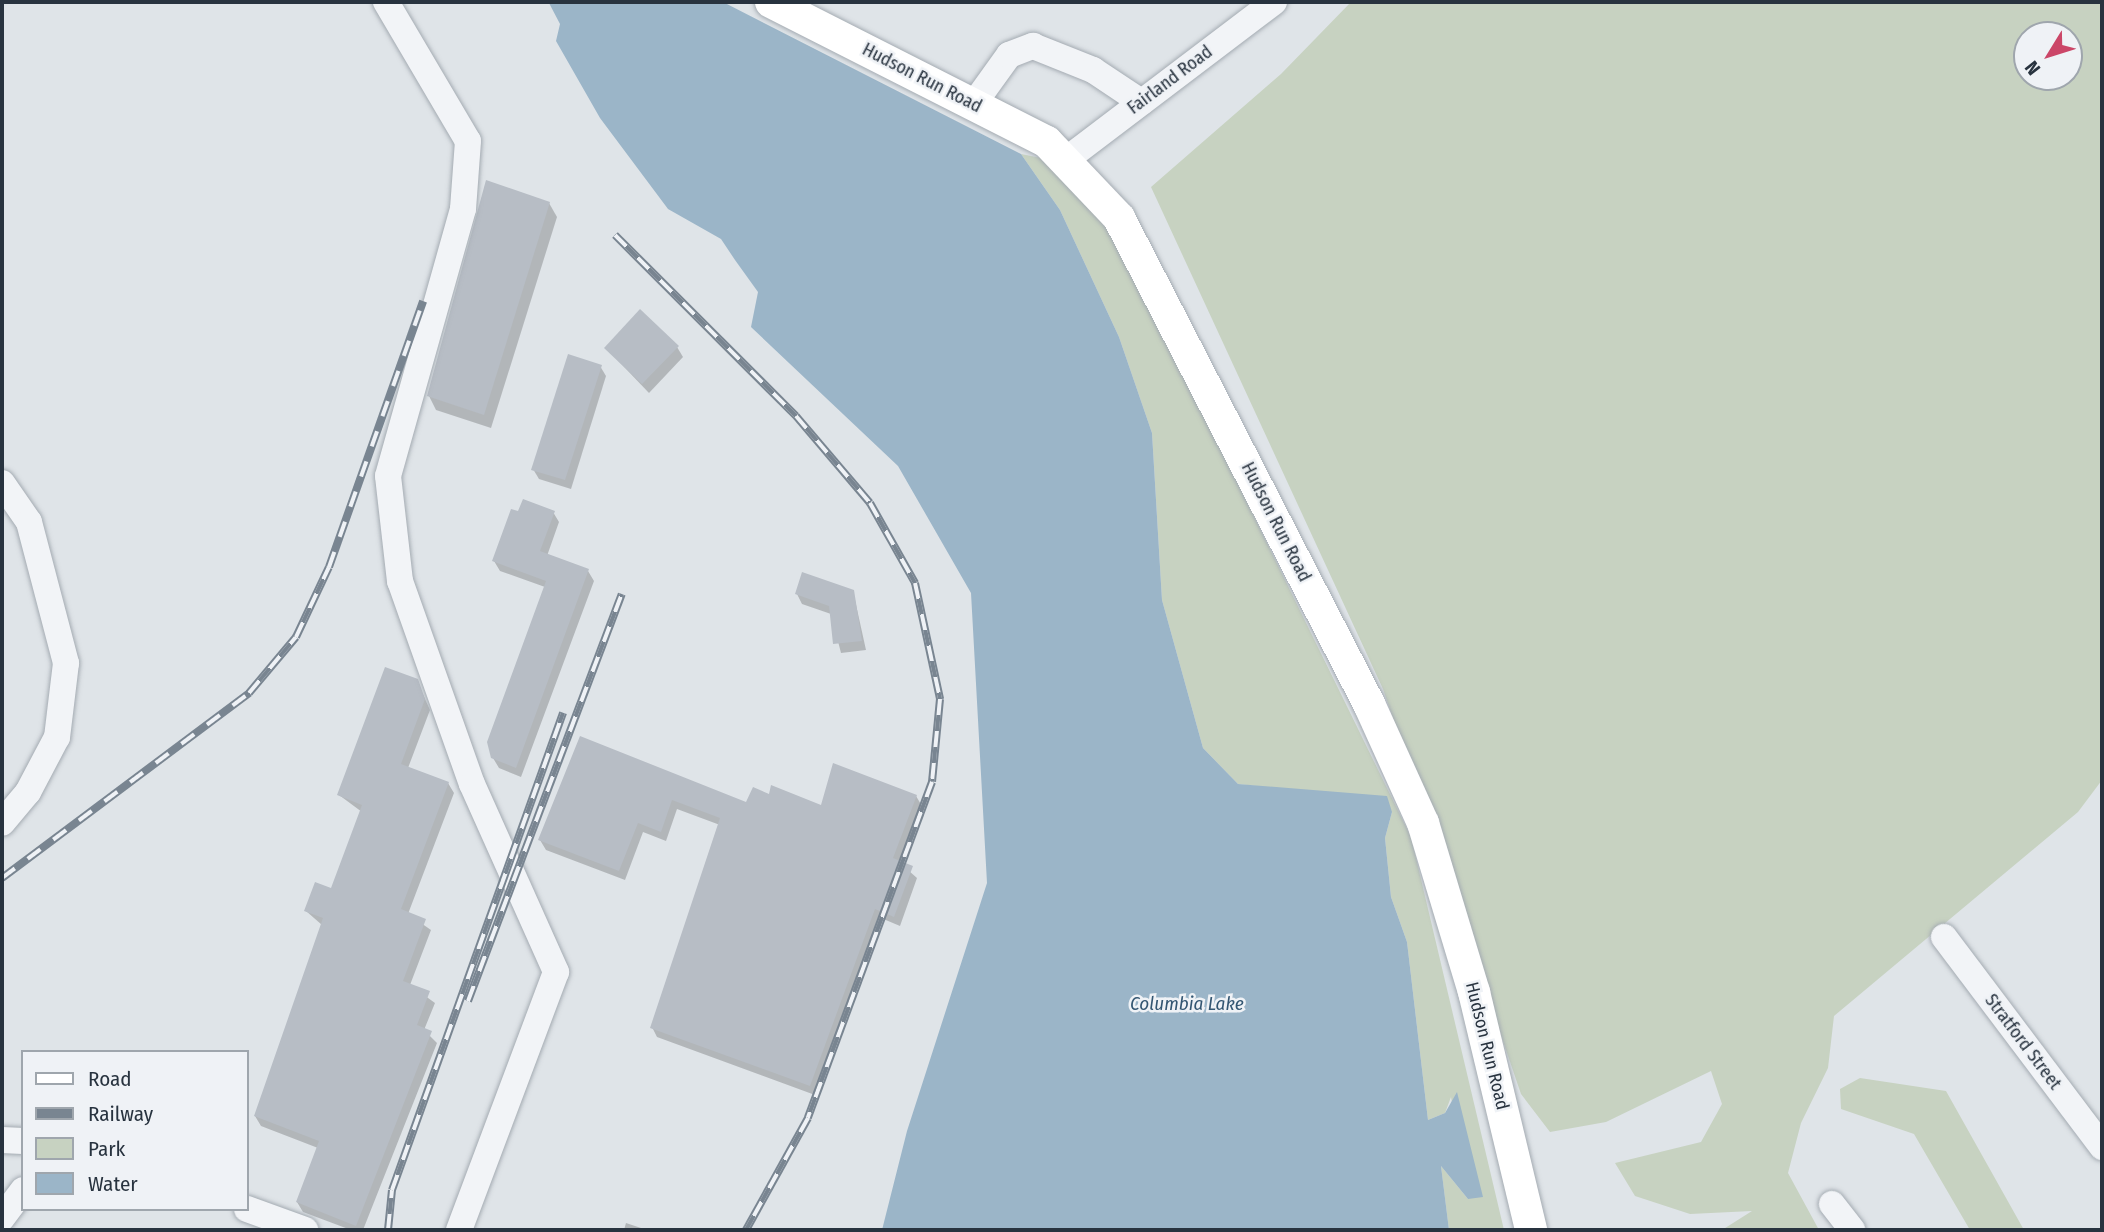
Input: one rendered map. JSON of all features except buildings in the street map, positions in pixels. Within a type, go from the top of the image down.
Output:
[{"type":"main road","name":"Hudson Run Road","points":[[771,2],[974,104],[1067,159],[1119,218],[1394,754],[1460,939],[1531,1230]]},
{"type":"street","points":[[386,2],[468,141],[463,209],[388,476],[400,582],[472,784],[556,972],[459,1230]]},
{"type":"street","name":"Fairland Road","points":[[1067,159],[1274,2]]},
{"type":"street","points":[[974,104],[1009,55],[1033,46],[1094,70],[1141,102]]},
{"type":"street","points":[[2,483],[29,522],[66,663],[57,737],[28,792],[2,823]]},
{"type":"street","name":"Stratford Street","points":[[1944,937],[2102,1147]]},
{"type":"street","points":[[2,1140],[21,1141]]},
{"type":"street","points":[[2,1218],[21,1193]]},
{"type":"street","points":[[1832,1203],[1852,1230]]},
{"type":"street","points":[[248,1209],[305,1230]]},
{"type":"green space","points":[[1351,2],[2102,2],[2102,780],[2078,812],[1834,1016],[1828,1068],[1801,1123],[1788,1173],[1819,1230],[1722,1230],[1752,1211],[1690,1214],[1635,1196],[1615,1163],[1701,1142],[1722,1104],[1711,1071],[1606,1122],[1550,1132],[1521,1094],[1383,689],[1151,187],[1281,74]]},
{"type":"green space","points":[[1021,154],[1041,158],[1102,221],[1143,290],[1411,837],[1504,1230],[1449,1230],[1441,1166],[1468,1199],[1451,1097],[1445,1113],[1428,1120],[1407,942],[1391,897],[1385,838],[1392,812],[1328,794],[1238,784],[1203,748],[1162,600],[1152,433],[1119,337],[1060,210]]},
{"type":"green space","points":[[1860,1078],[1946,1091],[2024,1230],[1970,1230],[1914,1134],[1841,1109],[1840,1089]]},
{"type":"water","name":"Columbia Lake","points":[[723,2],[1021,154],[1060,210],[1119,337],[1152,433],[1162,600],[1203,748],[1238,784],[1387,796],[1392,812],[1385,838],[1391,897],[1407,942],[1428,1120],[1445,1113],[1457,1092],[1483,1197],[1468,1199],[1441,1166],[1449,1230],[882,1230],[907,1131],[987,883],[971,593],[898,466],[751,327],[758,292],[721,239],[668,209],[600,118],[556,41],[560,24],[549,3]]},
{"type":"railway","points":[[615,235],[796,416],[870,503],[915,583],[940,699],[932,782],[808,1118],[746,1230]]},
{"type":"railway","points":[[2,878],[249,693],[296,637],[329,567],[423,301]]},
{"type":"railway","points":[[468,1001],[622,594]]},
{"type":"railway","points":[[388,1230],[392,1190],[563,713]]}]
